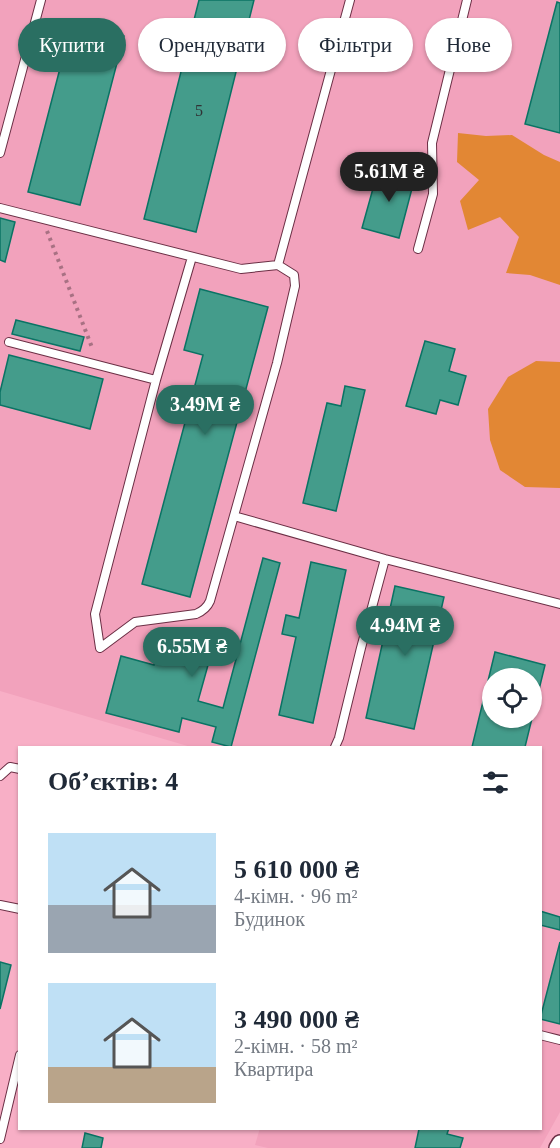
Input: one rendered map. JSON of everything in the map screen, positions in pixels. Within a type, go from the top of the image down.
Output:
[{"type":"street","points":[[557,1148],[560,1143]]},
{"type":"lane","points":[[0,153],[41,0]]},
{"type":"lane","points":[[278,265],[350,0]]},
{"type":"lane","points":[[418,249],[433,194],[432,143],[467,0]]},
{"type":"lane","points":[[0,208],[241,269],[278,265],[294,275],[295,286],[277,363],[207,608],[196,614],[132,623],[100,648],[95,614],[156,380],[192,257]]},
{"type":"lane","points":[[9,342],[156,380]]},
{"type":"lane","points":[[234,516],[385,559],[560,604]]},
{"type":"lane","points":[[335,746],[385,559]]},
{"type":"lane","points":[[0,776],[10,767],[18,769]]},
{"type":"lane","points":[[0,905],[18,909]]},
{"type":"lane","points":[[542,1036],[560,1040]]},
{"type":"lane","points":[[0,1139],[18,1063]]},
{"type":"path","points":[[43,219],[98,365]]},
{"type":"shaded area","points":[[0,0],[560,0],[560,1112],[540,1148],[268,1148],[255,1145],[259,1130],[542,1130],[542,746],[188,746],[0,691]]},
{"type":"shaded area","points":[[458,133],[486,136],[512,135],[560,162],[560,285],[530,275],[506,273],[519,237],[500,217],[468,230],[460,201],[479,180],[457,162]]},
{"type":"shaded area","points":[[536,361],[560,362],[560,488],[525,487],[500,470],[490,440],[488,409],[508,377]]},
{"type":"building","points":[[199,0],[254,0],[250,18],[194,18]]},
{"type":"building","points":[[557,2],[560,3],[560,133],[525,124]]},
{"type":"building","points":[[59,72],[115,72],[80,205],[28,192]]},
{"type":"building","points":[[181,72],[236,72],[196,232],[144,219]]},
{"type":"building","points":[[379,167],[415,177],[399,238],[362,228]]},
{"type":"building","points":[[0,218],[15,222],[5,262],[0,260]]},
{"type":"building","points":[[200,289],[268,307],[190,597],[142,584],[203,355],[184,350]]},
{"type":"building","points":[[16,320],[84,337],[80,351],[12,334]]},
{"type":"building","points":[[425,341],[455,349],[449,371],[466,376],[458,405],[440,400],[436,414],[406,406]]},
{"type":"building","points":[[9,355],[103,379],[90,429],[0,405],[0,392]]},
{"type":"building","points":[[345,386],[365,390],[336,511],[303,503],[327,403],[341,406]]},
{"type":"building","points":[[263,558],[280,563],[231,746],[212,742],[216,727],[182,718],[179,732],[106,713],[121,656],[154,665],[159,644],[210,658],[198,701],[223,708]]},
{"type":"building","points":[[311,562],[346,570],[313,723],[279,715],[296,637],[282,634],[286,615],[299,618]]},
{"type":"building","points":[[395,586],[444,597],[414,729],[366,718]]},
{"type":"building","points":[[495,652],[545,665],[542,677],[542,668],[491,668]]},
{"type":"building","points":[[482,706],[482,728],[530,728],[525,746],[472,746]]},
{"type":"building","points":[[542,912],[560,917],[560,930],[542,926]]},
{"type":"building","points":[[560,942],[560,1024],[542,1020],[542,1011]]},
{"type":"building","points":[[0,962],[11,965],[0,1009]]},
{"type":"building","points":[[419,1130],[448,1130],[447,1134],[463,1138],[460,1148],[415,1148]]},
{"type":"building","points":[[85,1133],[103,1138],[101,1148],[82,1148]]}]
